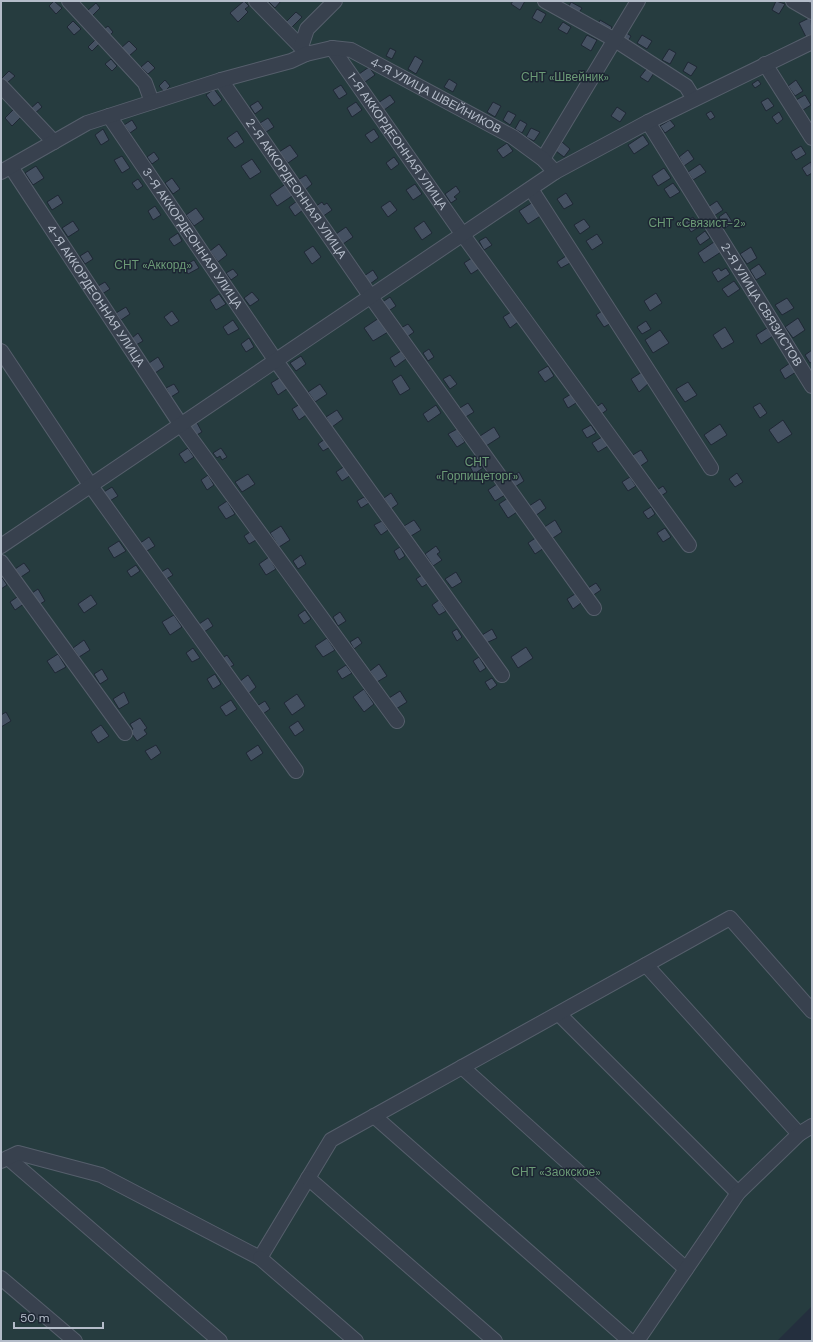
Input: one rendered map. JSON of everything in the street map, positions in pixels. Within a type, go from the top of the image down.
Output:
[{"type":"street","points":[[69,1],[145,83],[152,102]]},
{"type":"street","points":[[256,1],[303,50]]},
{"type":"street","points":[[303,50],[306,29],[335,1]]},
{"type":"street","points":[[545,1],[615,40],[686,86],[694,99]]},
{"type":"street","points":[[543,159],[638,1]]},
{"type":"street","points":[[793,1],[812,12]]},
{"type":"street","points":[[1,546],[555,172],[648,122],[812,42]]},
{"type":"street","name":"4-Я УЛИЦА ШВЕЙНИКОВ","points":[[6,169],[87,123],[221,80],[291,61],[303,50],[332,48],[352,50],[513,136],[543,159],[555,172]]},
{"type":"street","name":"1-Я АККОРДЕОННАЯ УЛИЦА","points":[[332,48],[463,235],[689,545]]},
{"type":"street","points":[[765,64],[812,138]]},
{"type":"street","name":"2-Я АККОРДЕОННАЯ УЛИЦА","points":[[221,80],[371,297],[594,608]]},
{"type":"street","points":[[1,86],[54,142]]},
{"type":"street","name":"3-Я АККОРДЕОННАЯ УЛИЦА","points":[[108,116],[276,361],[502,675]]},
{"type":"street","name":"2-Я УЛИЦА СВЯЗИСТОВ","points":[[648,122],[812,386]]},
{"type":"street","name":"4-Я АККОРДЕОННАЯ УЛИЦА","points":[[6,169],[181,425],[397,721]]},
{"type":"street","points":[[531,189],[711,468]]},
{"type":"street","points":[[1,351],[91,486],[296,771]]},
{"type":"street","points":[[1,562],[125,733]]},
{"type":"street","points":[[260,1258],[331,1140],[730,918],[812,1011]]},
{"type":"street","points":[[646,965],[799,1134]]},
{"type":"street","points":[[559,1014],[738,1193]]},
{"type":"street","points":[[462,1067],[686,1269]]},
{"type":"street","points":[[374,1116],[630,1341]]},
{"type":"street","points":[[637,1341],[738,1193],[799,1134],[812,1126]]},
{"type":"street","points":[[220,1341],[4,1160],[18,1153],[101,1175],[260,1258],[356,1341]]},
{"type":"street","points":[[308,1178],[495,1341]]},
{"type":"street","points":[[1,1278],[75,1341]]},
{"type":"green space","points":[[1,1],[812,1],[812,1306],[777,1341],[1,1341]]},
{"type":"building","points":[[54,1],[62,8],[56,14],[49,6]]},
{"type":"building","points":[[244,1],[249,6],[245,9],[248,12],[238,22],[230,13]]},
{"type":"building","points":[[268,1],[281,1],[275,8]]},
{"type":"building","points":[[513,1],[525,1],[520,10],[511,4]]},
{"type":"building","points":[[776,1],[785,4],[779,14],[772,10]]},
{"type":"building","points":[[571,2],[582,8],[578,14],[568,8]]},
{"type":"building","points":[[96,3],[100,8],[92,16],[87,11]]},
{"type":"building","points":[[537,9],[546,14],[541,23],[532,18]]},
{"type":"building","points":[[296,12],[302,17],[292,27],[286,22]]},
{"type":"building","points":[[811,17],[812,34],[806,37],[799,23]]},
{"type":"building","points":[[600,20],[612,27],[608,35],[596,28]]},
{"type":"building","points":[[73,21],[81,29],[74,35],[67,27]]},
{"type":"building","points":[[563,22],[571,27],[567,34],[558,29]]},
{"type":"building","points":[[108,26],[113,32],[109,36],[104,29]]},
{"type":"building","points":[[625,32],[631,36],[627,43],[621,39]]},
{"type":"building","points":[[587,35],[597,40],[591,51],[581,45]]},
{"type":"building","points":[[642,35],[652,41],[647,49],[637,43]]},
{"type":"building","points":[[95,40],[99,44],[92,51],[88,47]]},
{"type":"building","points":[[129,41],[137,49],[129,56],[121,48]]},
{"type":"building","points":[[390,48],[396,51],[392,59],[386,56]]},
{"type":"building","points":[[669,49],[676,53],[670,64],[662,60]]},
{"type":"building","points":[[415,56],[423,61],[416,74],[408,69]]},
{"type":"building","points":[[111,59],[117,66],[112,71],[105,64]]},
{"type":"building","points":[[148,61],[155,68],[148,74],[141,67]]},
{"type":"building","points":[[688,62],[697,67],[691,76],[683,71]]},
{"type":"building","points":[[369,67],[375,75],[365,82],[359,74]]},
{"type":"building","points":[[647,68],[654,73],[648,82],[640,77]]},
{"type":"building","points":[[9,71],[15,76],[7,83],[2,78]]},
{"type":"building","points":[[449,79],[457,84],[453,92],[444,87]]},
{"type":"building","points":[[165,80],[170,86],[164,92],[159,86]]},
{"type":"building","points":[[758,80],[761,84],[755,88],[752,84]]},
{"type":"building","points":[[796,80],[803,91],[795,96],[788,86]]},
{"type":"building","points":[[341,85],[347,94],[339,99],[333,90]]},
{"type":"building","points":[[214,89],[222,100],[214,106],[206,95]]},
{"type":"building","points":[[390,95],[395,102],[380,113],[375,105]]},
{"type":"building","points":[[805,95],[811,105],[803,110],[796,100]]},
{"type":"building","points":[[768,98],[774,106],[766,111],[761,102]]},
{"type":"building","points":[[258,101],[263,108],[255,114],[250,106]]},
{"type":"building","points":[[38,102],[42,107],[34,114],[30,109]]},
{"type":"building","points":[[356,102],[362,110],[352,117],[347,108]]},
{"type":"building","points":[[493,102],[501,106],[495,117],[487,112]]},
{"type":"building","points":[[617,107],[626,113],[620,122],[611,116]]},
{"type":"building","points":[[14,109],[21,117],[12,126],[5,118]]},
{"type":"building","points":[[508,111],[516,115],[510,125],[503,120]]},
{"type":"building","points":[[711,111],[715,117],[710,120],[706,114]]},
{"type":"building","points":[[779,112],[783,119],[777,124],[772,117]]},
{"type":"building","points":[[268,118],[274,127],[266,132],[260,123]]},
{"type":"building","points":[[132,120],[137,128],[130,133],[124,125]]},
{"type":"building","points":[[520,120],[527,124],[522,133],[515,129]]},
{"type":"building","points":[[670,120],[675,126],[665,133],[660,126]]},
{"type":"building","points":[[531,128],[540,132],[534,141],[526,137]]},
{"type":"building","points":[[103,129],[109,140],[101,145],[95,135]]},
{"type":"building","points":[[374,129],[379,137],[371,143],[365,135]]},
{"type":"building","points":[[237,131],[244,142],[235,148],[227,138]]},
{"type":"building","points":[[643,135],[649,144],[634,154],[628,145]]},
{"type":"building","points":[[562,142],[570,149],[564,157],[556,151]]},
{"type":"building","points":[[507,143],[513,151],[503,158],[497,150]]},
{"type":"building","points":[[290,145],[298,156],[288,163],[279,152]]},
{"type":"building","points":[[801,146],[806,154],[796,160],[791,152]]},
{"type":"building","points":[[688,150],[694,159],[684,166],[679,157]]},
{"type":"building","points":[[154,152],[159,159],[152,164],[147,157]]},
{"type":"building","points":[[122,156],[130,168],[122,173],[114,160]]},
{"type":"building","points":[[394,157],[399,164],[391,170],[386,163]]},
{"type":"building","points":[[252,159],[261,172],[250,179],[241,166]]},
{"type":"building","points":[[811,162],[812,173],[807,176],[802,168]]},
{"type":"building","points":[[700,164],[706,172],[693,180],[688,172]]},
{"type":"building","points":[[36,166],[44,178],[33,185],[25,173]]},
{"type":"building","points":[[664,168],[671,178],[658,186],[652,176]]},
{"type":"building","points":[[306,175],[312,184],[305,190],[298,180]]},
{"type":"building","points":[[172,178],[180,189],[173,194],[165,183]]},
{"type":"building","points":[[138,179],[143,186],[137,190],[132,183]]},
{"type":"building","points":[[287,183],[295,194],[277,206],[270,195]]},
{"type":"building","points":[[673,183],[680,192],[670,198],[664,189]]},
{"type":"building","points":[[415,184],[422,194],[413,200],[406,190]]},
{"type":"building","points":[[456,186],[460,192],[454,197],[457,199],[451,203],[445,194]]},
{"type":"building","points":[[566,193],[573,204],[564,209],[557,199]]},
{"type":"building","points":[[58,195],[63,203],[52,210],[47,202]]},
{"type":"building","points":[[297,201],[303,210],[295,216],[289,207]]},
{"type":"building","points":[[390,201],[397,210],[388,217],[381,207]]},
{"type":"building","points":[[717,201],[723,210],[714,216],[708,207]]},
{"type":"building","points":[[322,202],[324,205],[327,203],[332,210],[322,217],[315,207]]},
{"type":"building","points":[[533,202],[542,215],[528,224],[519,211]]},
{"type":"building","points":[[155,206],[161,215],[153,220],[148,211]]},
{"type":"building","points":[[196,208],[204,219],[194,226],[186,215]]},
{"type":"building","points":[[726,212],[733,223],[725,228],[719,217]]},
{"type":"building","points":[[693,217],[699,227],[691,232],[685,222]]},
{"type":"building","points":[[584,219],[590,227],[580,234],[574,225]]},
{"type":"building","points":[[73,221],[79,230],[68,237],[62,228]]},
{"type":"building","points":[[424,221],[432,233],[422,240],[414,228]]},
{"type":"building","points":[[346,227],[353,237],[343,244],[336,234]]},
{"type":"building","points":[[705,231],[710,238],[700,245],[696,238]]},
{"type":"building","points":[[178,233],[182,241],[174,246],[169,239]]},
{"type":"building","points":[[597,234],[603,243],[592,250],[586,241]]},
{"type":"building","points":[[486,237],[492,245],[484,250],[479,241]]},
{"type":"building","points":[[714,242],[721,252],[704,263],[698,253]]},
{"type":"building","points":[[219,244],[227,255],[218,262],[210,251]]},
{"type":"building","points":[[313,246],[321,257],[312,264],[304,252]]},
{"type":"building","points":[[751,247],[757,258],[747,264],[740,254]]},
{"type":"building","points":[[88,251],[93,259],[85,264],[80,256]]},
{"type":"building","points":[[566,256],[570,263],[561,268],[557,262]]},
{"type":"building","points":[[472,258],[479,269],[471,274],[464,263]]},
{"type":"building","points":[[194,260],[199,268],[188,274],[183,266]]},
{"type":"building","points":[[759,264],[766,274],[756,280],[750,270]]},
{"type":"building","points":[[719,268],[721,271],[726,268],[730,274],[718,282],[712,272]]},
{"type":"building","points":[[233,269],[238,275],[231,280],[226,273]]},
{"type":"building","points":[[373,270],[378,278],[370,284],[364,276]]},
{"type":"building","points":[[734,281],[740,289],[728,297],[722,289]]},
{"type":"building","points":[[105,282],[110,289],[102,294],[98,286]]},
{"type":"building","points":[[252,292],[259,300],[250,306],[244,298]]},
{"type":"building","points":[[656,293],[662,303],[650,311],[644,301]]},
{"type":"building","points":[[219,294],[226,304],[216,310],[210,300]]},
{"type":"building","points":[[390,297],[396,306],[387,312],[381,303]]},
{"type":"building","points":[[787,298],[794,308],[782,315],[775,305]]},
{"type":"building","points":[[126,307],[130,314],[121,320],[116,313]]},
{"type":"building","points":[[605,309],[613,322],[604,327],[596,315]]},
{"type":"building","points":[[172,311],[179,321],[171,326],[164,317]]},
{"type":"building","points":[[511,312],[518,322],[510,328],[503,317]]},
{"type":"building","points":[[379,318],[388,332],[373,341],[364,328]]},
{"type":"building","points":[[798,318],[805,330],[793,338],[785,327]]},
{"type":"building","points":[[233,320],[239,329],[228,335],[223,327]]},
{"type":"building","points":[[646,321],[651,329],[642,334],[637,327]]},
{"type":"building","points":[[408,324],[414,332],[407,337],[401,328]]},
{"type":"building","points":[[725,327],[734,342],[722,349],[713,335]]},
{"type":"building","points":[[767,328],[773,336],[761,344],[756,335]]},
{"type":"building","points":[[660,330],[669,343],[653,353],[645,340]]},
{"type":"building","points":[[138,333],[143,341],[136,345],[132,338]]},
{"type":"building","points":[[249,338],[254,347],[246,352],[241,344]]},
{"type":"building","points":[[429,349],[434,357],[428,361],[423,353]]},
{"type":"building","points":[[812,350],[812,362],[810,363],[805,355]]},
{"type":"building","points":[[401,351],[406,359],[395,367],[390,358]]},
{"type":"building","points":[[301,356],[306,364],[296,371],[290,363]]},
{"type":"building","points":[[158,357],[164,367],[155,373],[149,363]]},
{"type":"building","points":[[790,363],[796,372],[785,379],[780,370]]},
{"type":"building","points":[[548,366],[554,376],[545,382],[538,372]]},
{"type":"building","points":[[642,372],[649,383],[639,392],[631,379]]},
{"type":"building","points":[[401,375],[410,389],[400,395],[392,381]]},
{"type":"building","points":[[450,375],[457,384],[450,389],[443,379]]},
{"type":"building","points":[[281,377],[288,388],[278,395],[271,383]]},
{"type":"building","points":[[688,382],[697,395],[685,402],[676,389]]},
{"type":"building","points":[[174,384],[179,392],[171,397],[166,388]]},
{"type":"building","points":[[320,384],[327,394],[315,402],[308,392]]},
{"type":"building","points":[[571,394],[576,403],[568,408],[563,399]]},
{"type":"building","points":[[468,403],[474,412],[464,418],[458,409]]},
{"type":"building","points":[[602,403],[607,410],[600,415],[595,408]]},
{"type":"building","points":[[760,403],[767,413],[760,418],[753,407]]},
{"type":"building","points":[[300,404],[306,415],[299,420],[292,409]]},
{"type":"building","points":[[436,405],[441,413],[428,422],[423,414]]},
{"type":"building","points":[[337,410],[343,419],[332,427],[326,417]]},
{"type":"building","points":[[783,420],[792,434],[778,443],[769,430]]},
{"type":"building","points":[[196,421],[202,432],[195,436],[189,426]]},
{"type":"building","points":[[720,424],[727,435],[711,445],[704,435]]},
{"type":"building","points":[[591,425],[596,433],[587,438],[582,430]]},
{"type":"building","points":[[494,427],[500,437],[486,446],[480,436]]},
{"type":"building","points":[[457,429],[465,442],[457,447],[448,434]]},
{"type":"building","points":[[602,437],[608,446],[598,452],[592,443]]},
{"type":"building","points":[[325,439],[330,447],[323,451],[318,444]]},
{"type":"building","points":[[188,448],[194,457],[185,463],[179,454]]},
{"type":"building","points":[[221,448],[227,457],[222,460],[220,456],[217,458],[213,453]]},
{"type":"building","points":[[641,450],[648,461],[639,467],[631,456]]},
{"type":"building","points":[[478,460],[483,468],[474,474],[469,465]]},
{"type":"building","points":[[345,466],[351,475],[342,481],[336,472]]},
{"type":"building","points":[[519,472],[524,481],[515,487],[509,479]]},
{"type":"building","points":[[737,473],[743,482],[735,487],[729,479]]},
{"type":"building","points":[[248,474],[255,484],[242,492],[235,482]]},
{"type":"building","points":[[208,475],[214,485],[207,490],[201,480]]},
{"type":"building","points":[[630,477],[636,486],[628,491],[622,482]]},
{"type":"building","points":[[497,484],[505,495],[495,501],[488,490]]},
{"type":"building","points":[[663,486],[667,492],[661,496],[657,490]]},
{"type":"building","points":[[112,487],[118,496],[108,502],[102,493]]},
{"type":"building","points":[[391,493],[398,504],[391,509],[384,498]]},
{"type":"building","points":[[364,497],[369,503],[361,508],[357,501]]},
{"type":"building","points":[[508,498],[517,512],[508,518],[499,504]]},
{"type":"building","points":[[540,499],[546,508],[535,516],[529,506]]},
{"type":"building","points":[[227,501],[235,514],[226,519],[218,507]]},
{"type":"building","points":[[651,507],[655,514],[648,519],[643,512]]},
{"type":"building","points":[[414,520],[421,530],[411,536],[404,526]]},
{"type":"building","points":[[555,520],[562,532],[550,540],[543,528]]},
{"type":"building","points":[[382,521],[388,530],[381,535],[374,525]]},
{"type":"building","points":[[281,526],[290,540],[279,547],[270,533]]},
{"type":"building","points":[[665,528],[671,537],[663,542],[657,533]]},
{"type":"building","points":[[250,532],[256,540],[249,544],[244,536]]},
{"type":"building","points":[[149,537],[155,546],[142,554],[136,546]]},
{"type":"building","points":[[537,537],[544,548],[535,554],[528,543]]},
{"type":"building","points":[[119,541],[126,551],[114,558],[108,548]]},
{"type":"building","points":[[436,546],[440,552],[437,554],[442,560],[433,566],[425,554]]},
{"type":"building","points":[[400,547],[405,556],[399,560],[394,551]]},
{"type":"building","points":[[301,555],[306,564],[298,569],[293,561]]},
{"type":"building","points":[[269,557],[276,569],[266,575],[259,564]]},
{"type":"building","points":[[24,563],[30,571],[21,577],[15,569]]},
{"type":"building","points":[[136,565],[140,571],[131,577],[127,571]]},
{"type":"building","points":[[168,568],[173,575],[163,581],[158,574]]},
{"type":"building","points":[[456,572],[462,582],[452,588],[445,579]]},
{"type":"building","points":[[422,575],[427,584],[422,587],[416,579]]},
{"type":"building","points":[[1,576],[7,585],[1,589]]},
{"type":"building","points":[[596,583],[601,590],[592,596],[588,588]]},
{"type":"building","points":[[38,589],[45,601],[40,604],[32,593]]},
{"type":"building","points":[[575,594],[581,603],[573,609],[567,599]]},
{"type":"building","points":[[20,595],[25,603],[15,610],[10,602]]},
{"type":"building","points":[[91,595],[97,604],[84,613],[78,604]]},
{"type":"building","points":[[439,600],[446,611],[439,615],[432,605]]},
{"type":"building","points":[[305,610],[311,619],[304,624],[298,615]]},
{"type":"building","points":[[340,612],[346,621],[338,626],[333,617]]},
{"type":"building","points":[[174,615],[182,627],[170,635],[162,622]]},
{"type":"building","points":[[208,618],[213,626],[201,634],[196,626]]},
{"type":"building","points":[[457,629],[462,637],[457,641],[452,632]]},
{"type":"building","points":[[492,629],[497,638],[486,643],[482,635]]},
{"type":"building","points":[[358,637],[362,643],[354,649],[350,642]]},
{"type":"building","points":[[327,638],[335,650],[323,657],[315,646]]},
{"type":"building","points":[[84,640],[90,650],[79,657],[73,648]]},
{"type":"building","points":[[526,647],[533,658],[518,668],[511,657]]},
{"type":"building","points":[[193,648],[200,658],[192,662],[186,653]]},
{"type":"building","points":[[58,654],[66,667],[55,673],[47,661]]},
{"type":"building","points":[[227,655],[234,665],[226,669],[220,660]]},
{"type":"building","points":[[479,657],[486,668],[480,672],[473,661]]},
{"type":"building","points":[[379,664],[387,676],[377,682],[370,671]]},
{"type":"building","points":[[346,665],[352,673],[342,679],[337,671]]},
{"type":"building","points":[[102,669],[108,679],[100,684],[94,674]]},
{"type":"building","points":[[215,674],[221,684],[213,689],[207,679]]},
{"type":"building","points":[[248,675],[256,687],[247,695],[239,682]]},
{"type":"building","points":[[492,678],[497,685],[490,690],[485,682]]},
{"type":"building","points":[[364,689],[374,704],[364,712],[353,697]]},
{"type":"building","points":[[400,691],[407,702],[396,709],[389,698]]},
{"type":"building","points":[[124,692],[129,703],[119,709],[113,699]]},
{"type":"building","points":[[297,694],[305,706],[292,715],[284,703]]},
{"type":"building","points":[[231,700],[237,709],[226,716],[220,707]]},
{"type":"building","points":[[265,701],[270,709],[260,716],[255,707]]},
{"type":"building","points":[[6,712],[11,721],[1,727],[1,715]]},
{"type":"building","points":[[140,718],[147,728],[144,730],[147,734],[137,741],[130,731],[133,729],[130,724]]},
{"type":"building","points":[[298,721],[304,730],[295,736],[289,727]]},
{"type":"building","points":[[101,725],[109,736],[98,743],[91,732]]},
{"type":"building","points":[[156,745],[161,753],[151,760],[145,751]]},
{"type":"building","points":[[258,745],[263,753],[251,761],[246,753]]},
{"type":"park label","name":"СНТ «Швейник»","points":[[565,77]]},
{"type":"park label","name":"СНТ «Связист-2»","points":[[697,223]]},
{"type":"park label","name":"СНТ «Аккорд»","points":[[153,265]]},
{"type":"park label","name":"СНТ «Горпищеторг»","points":[[477,469]]},
{"type":"park label","name":"СНТ «Заокское»","points":[[556,1172]]}]
